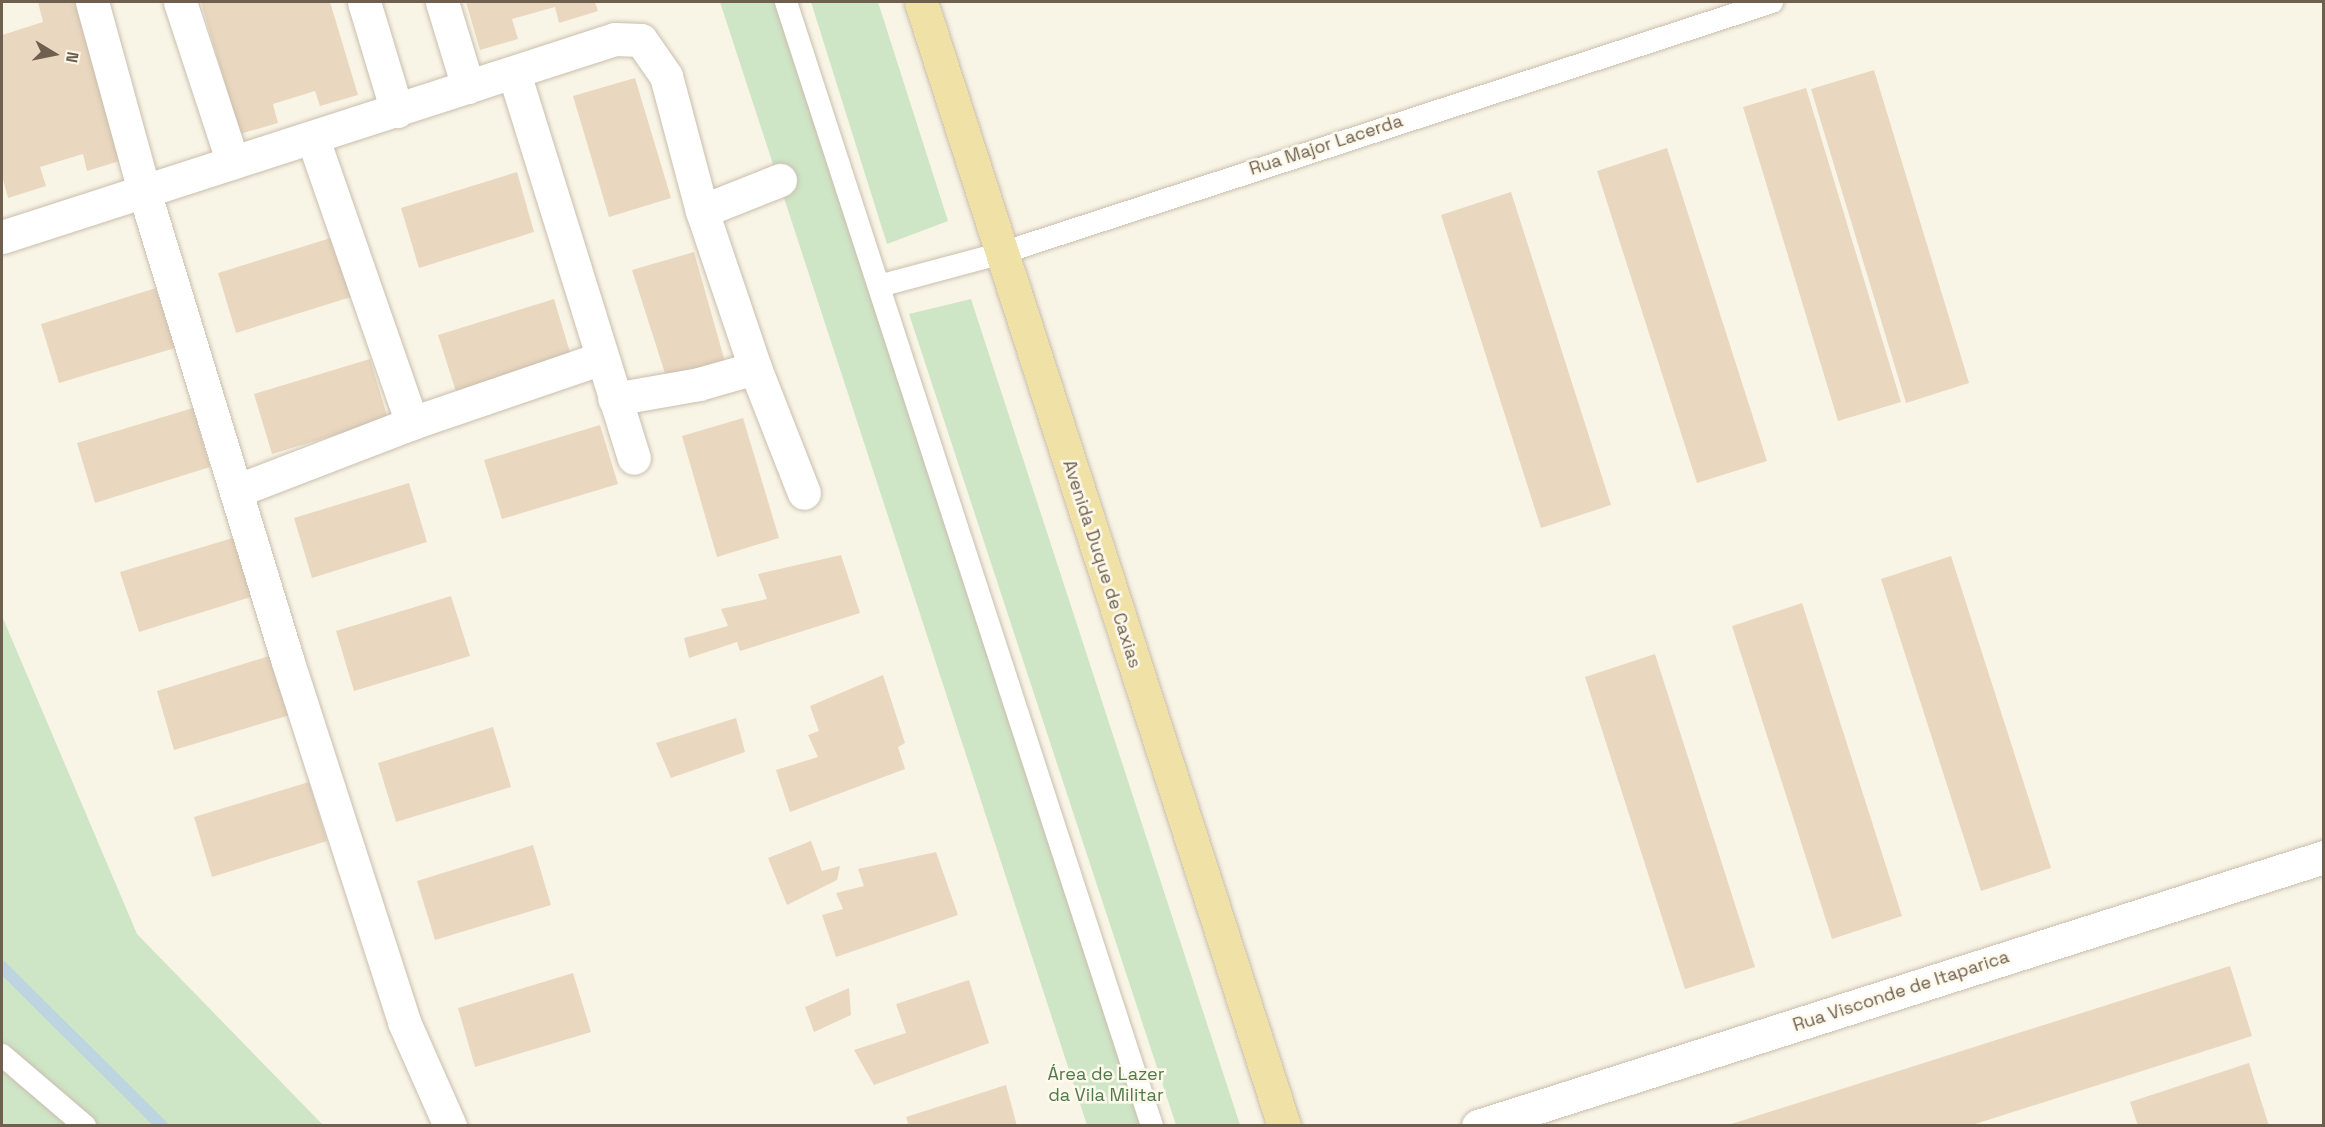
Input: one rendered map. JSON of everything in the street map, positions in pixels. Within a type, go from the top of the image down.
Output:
[{"type":"main road","name":"Avenida Duque de Caxias","points":[[921,2],[1284,1125]]},
{"type":"street","points":[[92,2],[144,191],[404,1023],[450,1125]]},
{"type":"street","points":[[180,2],[233,163]]},
{"type":"street","points":[[364,2],[397,111]]},
{"type":"street","points":[[442,2],[468,87]]},
{"type":"street","points":[[2,237],[313,139],[615,39],[641,40],[666,76],[702,210],[755,368],[804,493]]},
{"type":"street","points":[[514,73],[634,458]]},
{"type":"street","points":[[313,139],[412,423]]},
{"type":"street","points":[[702,210],[780,180]]},
{"type":"street","points":[[236,491],[412,423],[602,358]]},
{"type":"street","points":[[615,399],[699,384],[755,368]]},
{"type":"street","name":"Rua Visconde de Itaparica","points":[[1478,1125],[2324,857]]},
{"type":"lane","points":[[786,2],[1152,1125]]},
{"type":"lane","name":"Rua Major Lacerda","points":[[879,286],[1002,253],[1772,2]]},
{"type":"lane","points":[[2,1055],[79,1122]]},
{"type":"green space","name":"Área de Lazer da Vila Militar","points":[[720,2],[785,2],[1152,1125],[1087,1125]]},
{"type":"green space","points":[[811,2],[878,2],[948,221],[887,244]]},
{"type":"green space","points":[[971,299],[1240,1125],[1176,1125],[909,314]]},
{"type":"green space","points":[[2,616],[137,934],[323,1125],[2,1125]]},
{"type":"building","points":[[38,2],[78,2],[126,159],[87,171],[83,154],[40,167],[46,186],[8,198],[2,176],[2,35],[43,22]]},
{"type":"building","points":[[201,2],[330,2],[358,95],[320,106],[315,91],[273,104],[278,123],[240,134]]},
{"type":"building","points":[[466,2],[595,2],[598,11],[559,23],[555,7],[512,19],[518,39],[480,50]]},
{"type":"building","points":[[1874,70],[1969,383],[1906,403],[1811,89]]},
{"type":"building","points":[[635,78],[671,198],[609,217],[573,96]]},
{"type":"building","points":[[1806,88],[1901,402],[1838,421],[1743,107]]},
{"type":"building","points":[[1667,148],[1767,461],[1697,483],[1597,171]]},
{"type":"building","points":[[517,172],[534,232],[419,268],[401,208]]},
{"type":"building","points":[[1511,192],[1611,505],[1541,528],[1441,215]]},
{"type":"building","points":[[334,237],[351,297],[236,333],[218,273]]},
{"type":"building","points":[[694,252],[727,369],[669,386],[632,270]]},
{"type":"building","points":[[156,288],[175,348],[59,383],[41,324]]},
{"type":"building","points":[[554,299],[572,359],[457,395],[438,335]]},
{"type":"building","points":[[370,359],[388,419],[272,454],[254,394]]},
{"type":"building","points":[[193,408],[210,467],[95,503],[77,443]]},
{"type":"building","points":[[743,418],[779,538],[717,557],[682,436]]},
{"type":"building","points":[[600,425],[618,484],[502,519],[484,460]]},
{"type":"building","points":[[409,483],[427,542],[312,578],[294,518]]},
{"type":"building","points":[[236,537],[254,596],[139,632],[120,572]]},
{"type":"building","points":[[841,555],[860,613],[740,651],[737,642],[689,658],[684,638],[728,626],[721,609],[767,599],[758,574]]},
{"type":"building","points":[[1951,556],[2051,868],[1981,891],[1881,579]]},
{"type":"building","points":[[451,596],[470,656],[354,691],[336,631]]},
{"type":"building","points":[[1802,603],[1902,916],[1832,939],[1732,626]]},
{"type":"building","points":[[1655,654],[1755,967],[1685,989],[1585,677]]},
{"type":"building","points":[[272,655],[290,715],[174,750],[157,691]]},
{"type":"building","points":[[883,675],[905,743],[898,747],[905,769],[790,812],[776,770],[818,757],[808,735],[819,731],[810,706]]},
{"type":"building","points":[[736,718],[745,752],[671,778],[656,743]]},
{"type":"building","points":[[493,727],[511,787],[396,822],[378,763]]},
{"type":"building","points":[[309,782],[327,841],[212,877],[194,817]]},
{"type":"building","points":[[811,841],[822,871],[840,866],[837,880],[787,905],[768,858]]},
{"type":"building","points":[[533,845],[551,905],[435,940],[417,881]]},
{"type":"building","points":[[936,852],[958,915],[836,957],[822,915],[843,909],[836,893],[864,886],[858,869]]},
{"type":"building","points":[[2230,966],[2252,1036],[1969,1126],[1725,1126]]},
{"type":"building","points":[[573,973],[591,1032],[475,1067],[458,1008]]},
{"type":"building","points":[[969,980],[989,1043],[874,1085],[854,1050],[906,1033],[896,1004]]},
{"type":"building","points":[[849,988],[851,1015],[814,1032],[805,1007]]},
{"type":"building","points":[[2249,1063],[2269,1126],[2138,1126],[2130,1102]]},
{"type":"building","points":[[1006,1085],[1017,1126],[909,1126],[906,1117]]},
{"type":"waterway","points":[[2,967],[162,1126]]}]
